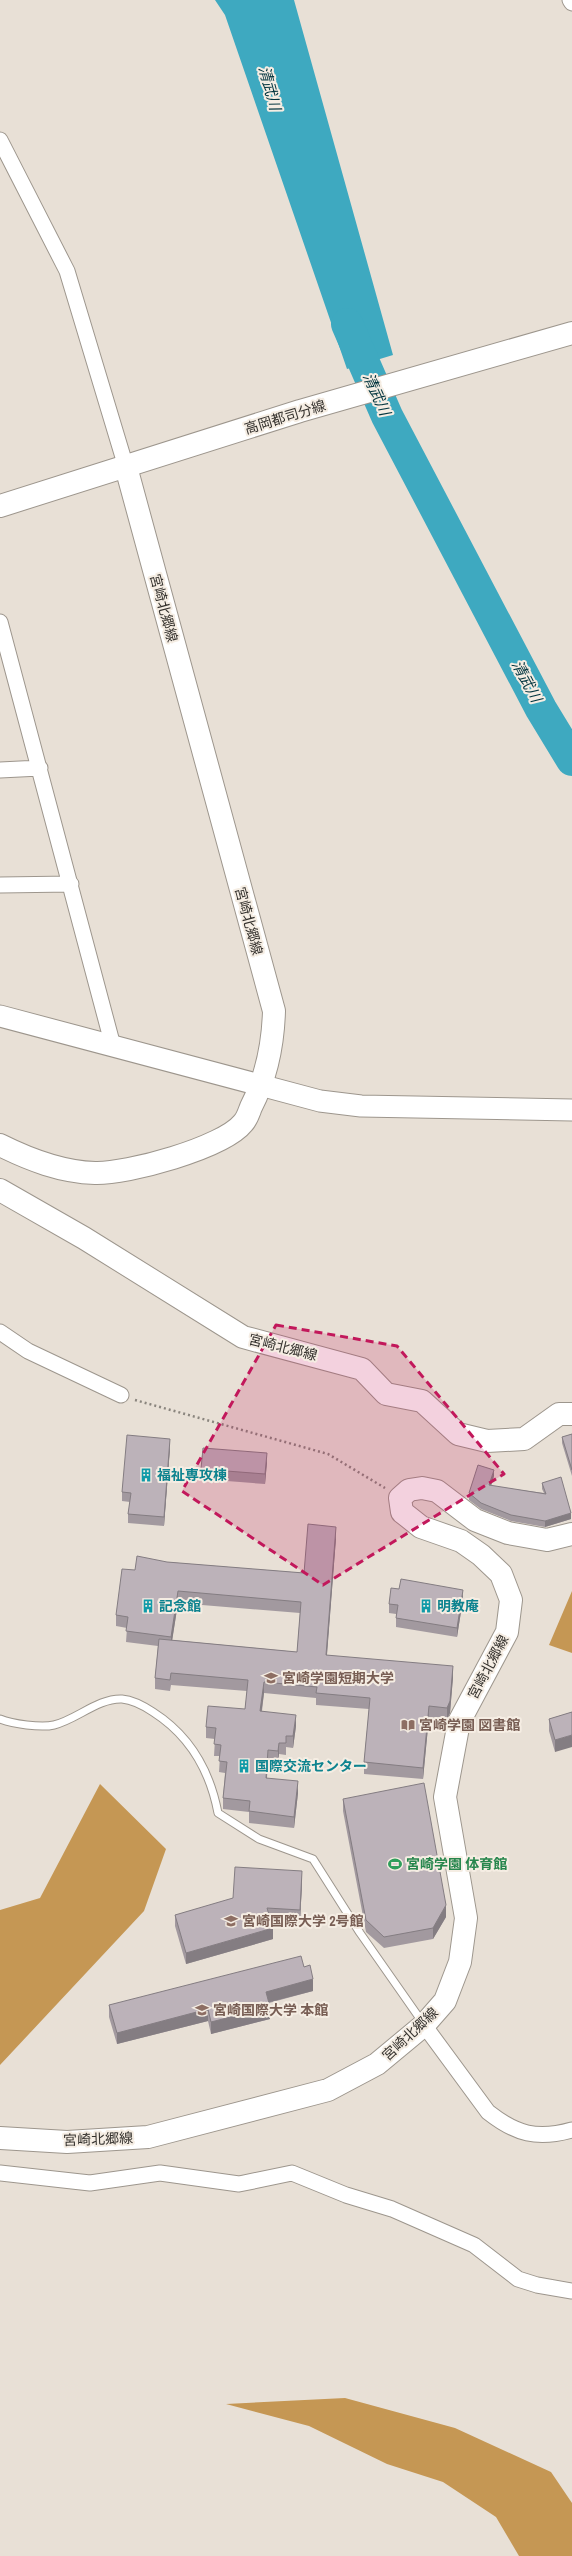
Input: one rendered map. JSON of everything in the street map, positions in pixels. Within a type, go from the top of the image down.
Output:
[{"type":"main road","name":"高岡都司分線","points":[[0,506],[300,412],[572,333]]},
{"type":"main road","name":"宮崎北郷線","points":[[0,1145],[24,1157],[56,1168],[96,1173],[131,1168],[213,1144],[243,1124],[262,1085],[273,1042],[274,1011],[126,467]]},
{"type":"main road","name":"宮崎北郷線","points":[[0,1190],[84,1238],[243,1337],[362,1369],[386,1394],[422,1401],[458,1434],[487,1441],[524,1439],[559,1414],[572,1414]]},
{"type":"main road","points":[[400,1498],[409,1490],[422,1488],[437,1491],[474,1520],[508,1533],[547,1540],[572,1534]]},
{"type":"main road","name":"宮崎北郷線","points":[[0,2138],[67,2142],[148,2137],[328,2090],[377,2064],[424,2025],[445,2001],[458,1969],[466,1918],[445,1797],[459,1722],[507,1632],[511,1600],[501,1574],[481,1555],[461,1541],[421,1527],[402,1512],[400,1498]]},
{"type":"street","points":[[2,150],[67,271],[126,467]]},
{"type":"street","points":[[0,622],[5,660],[40,768],[112,1046]]},
{"type":"street","points":[[0,770],[40,768]]},
{"type":"street","points":[[0,885],[71,884]]},
{"type":"street","points":[[0,1016],[320,1101],[361,1106],[572,1110]]},
{"type":"street","points":[[0,1332],[28,1351],[121,1395]]},
{"type":"street","points":[[424,2025],[488,2112],[502,2122],[517,2131],[528,2133],[556,2134],[572,2130]]},
{"type":"street","points":[[0,2173],[90,2183],[130,2175],[160,2173],[239,2184],[292,2173],[346,2195],[392,2209],[474,2245],[518,2278],[537,2285],[572,2290]]},
{"type":"lane","points":[[0,1720],[11,1723],[54,1726],[102,1704],[122,1699],[142,1705],[166,1721],[192,1746],[214,1790],[218,1813],[259,1839],[313,1859],[360,1933],[424,2025]]},
{"type":"path","points":[[121,1395],[216,1424],[328,1454],[400,1498]]},
{"type":"highlighted area","points":[[276,1325],[397,1346],[504,1474],[323,1585],[182,1491]]},
{"type":"shaded area","points":[[572,1591],[572,1653],[549,1645]]},
{"type":"shaded area","points":[[100,1784],[166,1849],[144,1911],[0,2065],[0,1910],[40,1898]]},
{"type":"shaded area","points":[[345,2398],[455,2428],[551,2472],[572,2503],[572,2556],[519,2556],[496,2517],[443,2482],[387,2464],[309,2426],[226,2404]]},
{"type":"water","points":[[215,0],[294,0],[393,355],[347,369],[225,15]]},
{"type":"building","points":[[572,1434],[572,1470],[562,1437]]},
{"type":"building","name":"福祉専攻棟","points":[[127,1435],[170,1439],[164,1517],[128,1514],[131,1493],[122,1492]]},
{"type":"building","points":[[203,1448],[267,1453],[265,1474],[201,1469]]},
{"type":"building","points":[[478,1465],[494,1470],[489,1485],[546,1494],[542,1483],[561,1477],[571,1513],[545,1521],[511,1515],[481,1503],[469,1493]]},
{"type":"building","points":[[308,1524],[336,1527],[326,1655],[453,1666],[450,1701],[447,1708],[429,1706],[423,1768],[364,1762],[370,1698],[316,1693],[317,1687],[264,1682],[260,1711],[296,1715],[293,1736],[286,1736],[286,1743],[279,1743],[278,1751],[268,1750],[266,1778],[298,1781],[294,1817],[249,1811],[250,1801],[223,1798],[227,1762],[219,1761],[221,1745],[214,1744],[216,1728],[206,1727],[208,1706],[245,1709],[248,1680],[171,1673],[170,1680],[155,1678],[159,1639],[297,1652],[301,1602],[178,1591],[171,1637],[126,1631],[128,1617],[116,1615],[122,1569],[135,1570],[137,1556],[167,1562],[304,1573]]},
{"type":"building","name":"明教庵","points":[[401,1579],[463,1590],[457,1628],[396,1618],[398,1605],[389,1604],[391,1588],[399,1589]]},
{"type":"building","points":[[572,1712],[572,1735],[555,1740],[549,1719]]},
{"type":"building","name":"宮崎学園 体育館","points":[[424,1783],[446,1905],[433,1928],[384,1937],[366,1920],[343,1799]]},
{"type":"building","name":"宮崎国際大学 2号館","points":[[235,1867],[302,1871],[300,1910],[267,1908],[273,1928],[186,1953],[175,1915],[233,1898]]},
{"type":"building","name":"宮崎国際大学 本館","points":[[301,1956],[304,1967],[310,1965],[313,1979],[266,1992],[270,2007],[211,2022],[208,2009],[117,2033],[109,2005]]},
{"type":"waterway","name":"清武川","points":[[347,324],[387,416],[541,709],[572,760]]},
{"type":"place","name":"福祉専攻棟","points":[[146,1475]]},
{"type":"place","name":"記念館","points":[[148,1606]]},
{"type":"place","name":"明教庵","points":[[426,1606]]},
{"type":"place","name":"宮崎学園短期大学","points":[[271,1678]]},
{"type":"place","name":"宮崎学園 図書館","points":[[408,1725]]},
{"type":"place","name":"国際交流センター","points":[[244,1766]]},
{"type":"place","name":"宮崎学園 体育館","points":[[395,1864]]},
{"type":"place","name":"宮崎国際大学 2号館","points":[[231,1921]]},
{"type":"place","name":"宮崎国際大学 本館","points":[[202,2010]]}]
